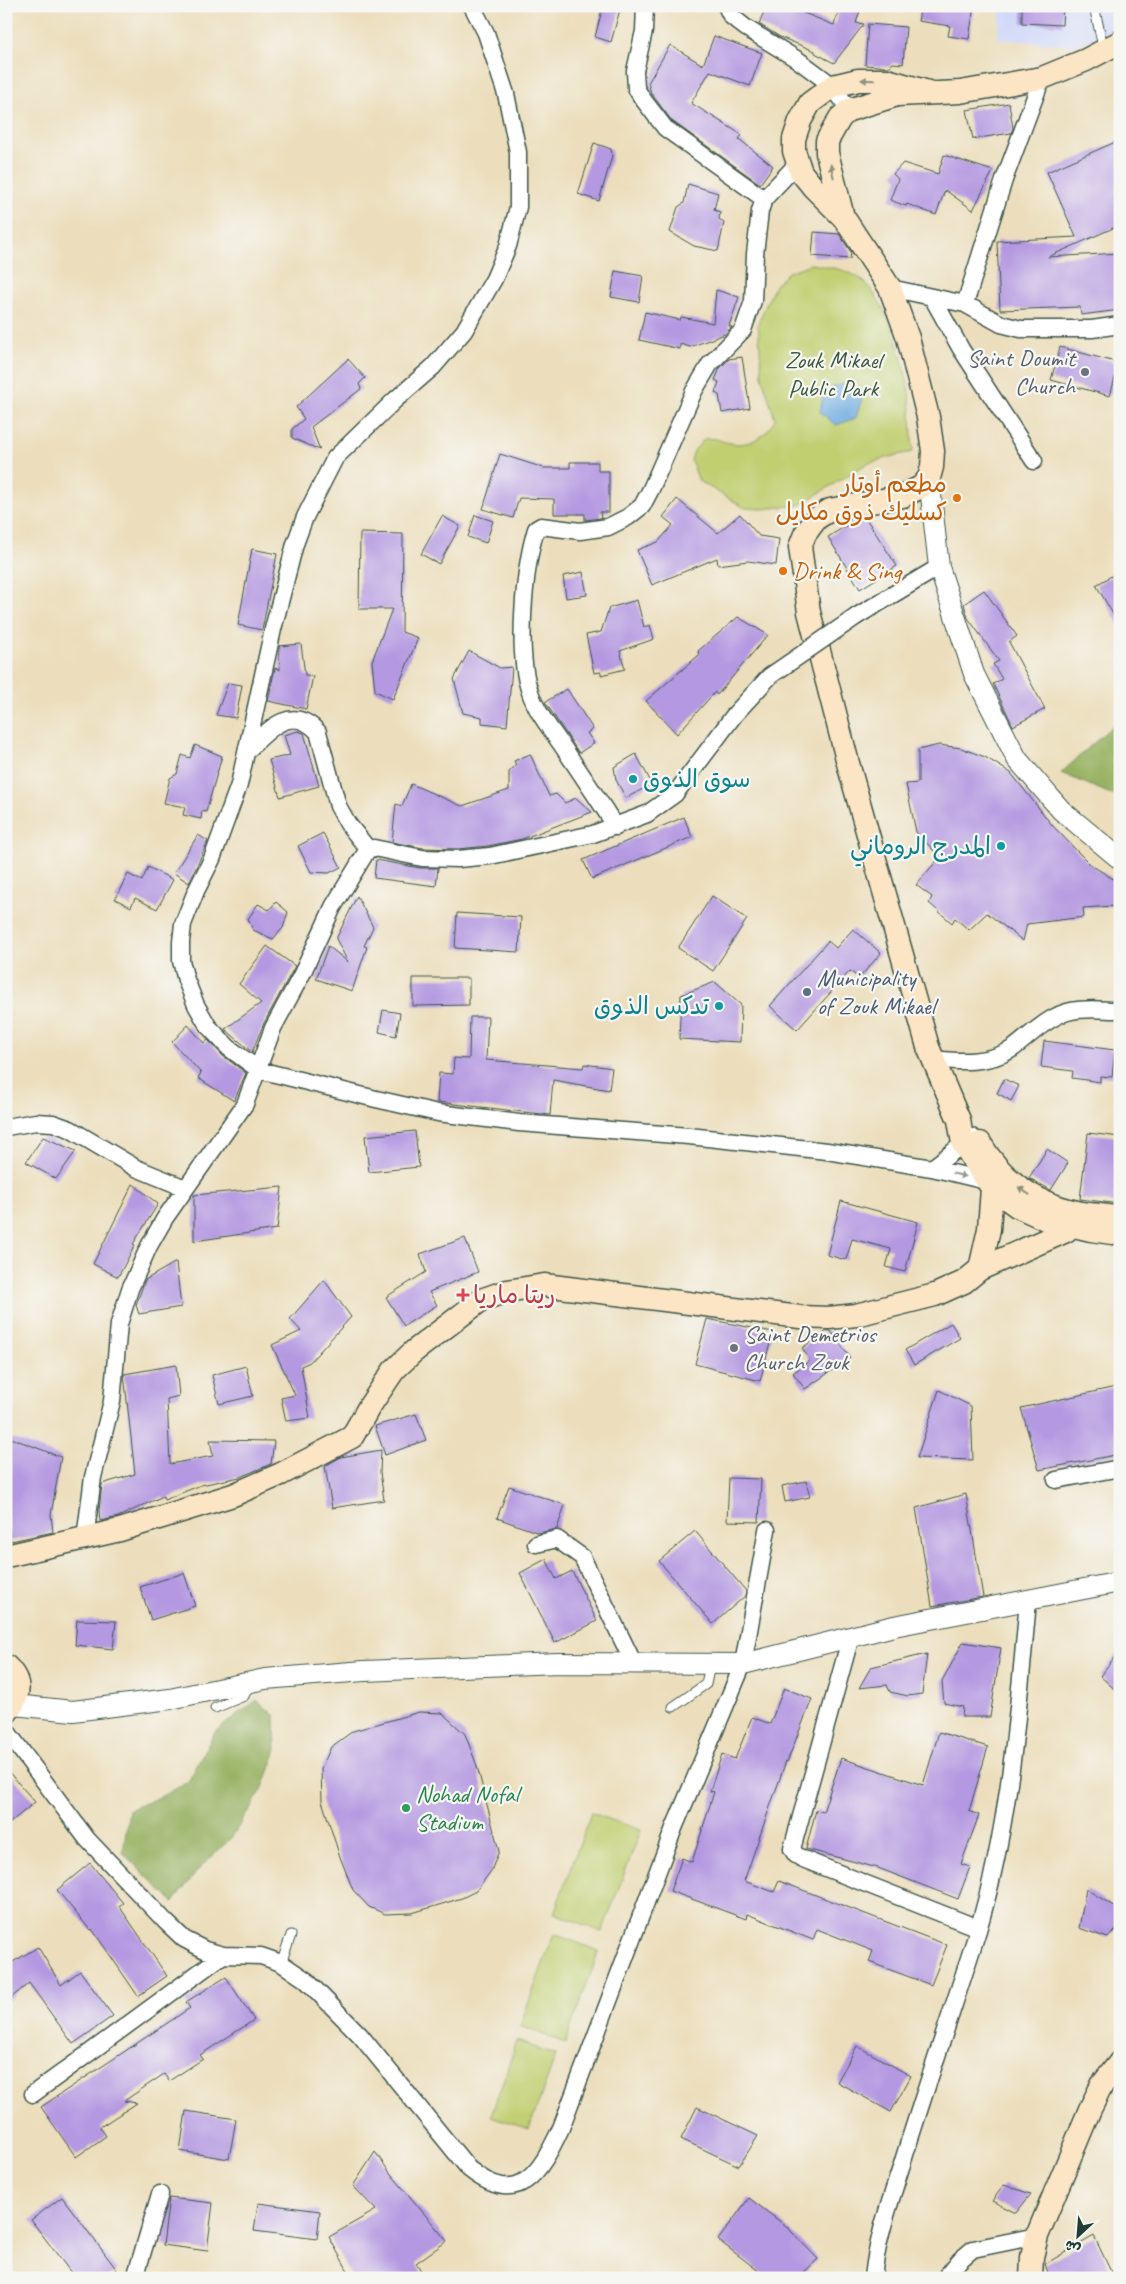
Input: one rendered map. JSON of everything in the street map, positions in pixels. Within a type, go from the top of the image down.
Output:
[{"type":"main road","points":[[844,218],[827,153],[827,141],[840,118],[849,110],[897,95],[960,92],[1042,78],[1112,47]]},
{"type":"main road","points":[[6,1556],[85,1539],[233,1495],[281,1474],[340,1444],[352,1437],[385,1382],[413,1352],[481,1300],[507,1291],[544,1285],[800,1317],[829,1318],[893,1307],[935,1295],[972,1275],[989,1229],[989,1184],[933,1059],[841,738],[809,612],[800,547],[817,518],[830,510],[903,496],[921,486],[928,478],[932,467],[933,451],[928,418],[908,338],[890,288],[844,218],[813,187],[798,164],[794,151],[794,138],[800,120],[810,103],[833,86],[858,80],[888,80],[932,93]]},
{"type":"main road","points":[[966,1133],[1000,1173],[1026,1192],[1051,1206],[1093,1220],[1112,1233],[1120,1231]]},
{"type":"main road","points":[[989,1184],[1017,1206],[1045,1219],[1093,1220]]},
{"type":"main road","points":[[972,1275],[983,1280],[1061,1249],[1078,1241],[1093,1220]]},
{"type":"main road","points":[[6,1666],[14,1673],[20,1688],[10,1709]]},
{"type":"main road","points":[[1031,2278],[1032,2257],[1037,2236],[1090,2109],[1102,2085],[1120,2062]]},
{"type":"street","points":[[472,6],[486,33],[506,94],[518,152],[518,207],[508,246],[494,279],[464,331],[433,367],[395,400],[335,458],[317,491],[294,544],[273,629],[239,785],[212,859],[183,924],[181,942],[182,961],[186,980],[196,1005],[208,1026],[229,1048],[259,1070],[438,1113],[519,1123],[689,1136],[818,1150],[932,1168],[989,1184]]},
{"type":"street","points":[[646,6],[644,31],[635,71],[636,88],[642,98],[665,128],[764,199]]},
{"type":"street","points":[[726,6],[731,16],[746,28],[798,60],[833,86],[849,110]]},
{"type":"street","points":[[965,304],[1004,180],[1042,78]]},
{"type":"street","points":[[616,827],[544,717],[530,692],[524,665],[523,610],[532,542],[536,529],[541,526],[580,530],[608,527],[628,518],[642,506],[694,391],[710,364],[743,330],[753,301],[757,228],[764,199],[798,164]]},
{"type":"street","points":[[890,288],[965,304],[1001,324],[1021,329],[1092,329],[1120,325]]},
{"type":"street","points":[[932,297],[961,349],[1034,461]]},
{"type":"street","points":[[928,478],[939,568],[974,674],[1017,759],[1061,810],[1120,859]]},
{"type":"street","points":[[85,1539],[93,1477],[112,1402],[117,1337],[122,1309],[149,1246],[185,1188],[245,1104],[273,1028],[302,974],[333,907],[368,849],[374,848],[422,858],[458,859],[490,856],[594,834],[647,814],[675,794],[741,708],[770,676],[857,616],[939,568]]},
{"type":"street","points":[[247,751],[267,732],[289,719],[303,720],[312,725],[318,732],[338,806],[348,824],[368,849]]},
{"type":"street","points":[[933,1059],[960,1062],[986,1058],[1010,1050],[1055,1017],[1076,1010],[1120,1010]]},
{"type":"street","points":[[6,1127],[36,1122],[54,1123],[70,1129],[136,1168],[185,1188]]},
{"type":"street","points":[[932,1168],[966,1133]]},
{"type":"street","points":[[1056,1480],[1120,1468]]},
{"type":"street","points":[[6,1730],[88,1839],[184,1939],[204,1950],[223,1955],[261,1956],[281,1963],[306,1980],[360,2035],[468,2169],[484,2182],[502,2187],[518,2184],[537,2172],[549,2154],[561,2128],[674,1828],[743,1664],[767,1530]]},
{"type":"street","points":[[536,1544],[558,1539],[582,1557],[634,1664]]},
{"type":"street","points":[[10,1709],[73,1711],[170,1699],[251,1682],[347,1672],[558,1663],[743,1664],[894,1626],[1120,1582]]},
{"type":"street","points":[[873,2278],[886,2211],[978,1928],[1005,1809],[1018,1710],[1028,1601]]},
{"type":"street","points":[[851,1636],[792,1849],[796,1855],[803,1859],[978,1928]]},
{"type":"street","points":[[33,2094],[223,1955]]},
{"type":"street","points":[[135,2278],[160,2194]]},
{"type":"street","points":[[945,2278],[960,2260],[973,2249],[1037,2236]]},
{"type":"lane","points":[[1094,6],[1112,47]]},
{"type":"lane","points":[[673,1707],[706,1684],[710,1665]]},
{"type":"lane","points":[[215,1708],[244,1696],[251,1682]]},
{"type":"lane","points":[[281,1963],[291,1935]]},
{"type":"shaded area","points":[[1000,6],[1120,6],[1120,30],[1074,46],[998,39]]},
{"type":"green space","name":"Zouk Mikael Public Park","points":[[811,264],[851,273],[862,280],[878,299],[900,352],[908,385],[913,452],[866,464],[800,505],[762,509],[745,508],[699,481],[691,460],[694,451],[704,439],[713,438],[737,444],[751,442],[763,435],[772,425],[775,419],[762,376],[758,323],[775,285],[788,272]]},
{"type":"green space","points":[[1120,719],[1120,798],[1061,773]]},
{"type":"green space","points":[[257,1700],[275,1716],[276,1753],[262,1790],[231,1838],[199,1869],[173,1902],[123,1853],[129,1810],[188,1782],[215,1732]]},
{"type":"green space","points":[[591,1813],[641,1830],[602,1932],[554,1913]]},
{"type":"green space","points":[[554,1934],[599,1951],[565,2043],[520,2026]]},
{"type":"green space","points":[[517,2041],[556,2055],[529,2129],[491,2116]]},
{"type":"water","points":[[847,383],[862,398],[856,418],[836,425],[820,412],[824,390]]},
{"type":"building","points":[[603,6],[621,6],[611,42],[595,37]]},
{"type":"building","points":[[766,6],[786,6],[834,25],[841,6],[847,6],[860,11],[856,23],[864,24],[834,63],[815,53],[815,51],[780,37],[759,24]]},
{"type":"building","points":[[921,6],[974,6],[969,39],[948,36],[950,26],[918,21]]},
{"type":"building","points":[[1022,6],[1063,6],[1062,25],[1022,23]]},
{"type":"building","points":[[868,24],[906,27],[903,64],[893,63],[889,67],[865,65]]},
{"type":"building","points":[[714,36],[762,53],[750,86],[710,71],[691,103],[742,135],[739,139],[773,166],[760,184],[672,121],[651,93],[648,83],[670,45],[703,65]]},
{"type":"building","points":[[1009,103],[1013,128],[1011,133],[973,139],[967,110]]},
{"type":"building","points":[[1120,140],[1120,225],[1048,257],[1120,253],[1120,310],[1081,315],[1080,307],[1000,310],[997,241],[1076,237],[1047,172]]},
{"type":"building","points":[[594,143],[611,149],[612,156],[599,201],[578,194]]},
{"type":"building","points":[[944,155],[993,171],[973,210],[945,190],[936,215],[890,200],[898,179],[893,174],[903,163],[938,174]]},
{"type":"building","points":[[688,184],[718,193],[714,210],[720,212],[719,219],[724,223],[718,251],[694,246],[670,232],[678,207],[684,203]]},
{"type":"building","points":[[814,232],[839,234],[851,252],[850,259],[812,256]]},
{"type":"building","points":[[615,271],[643,276],[639,302],[611,297]]},
{"type":"building","points":[[716,290],[739,297],[729,326],[732,327],[725,334],[690,347],[680,344],[680,349],[639,340],[645,312],[680,320],[681,317],[713,323]]},
{"type":"building","name":"Saint Doumit Church","points":[[1060,347],[1119,363],[1110,396],[1051,380]]},
{"type":"building","points":[[742,357],[750,408],[722,413],[719,395],[715,393],[719,382],[715,380],[720,368],[729,359]]},
{"type":"building","points":[[348,359],[365,378],[359,384],[361,389],[311,427],[320,450],[292,438],[292,429],[304,419],[296,407]]},
{"type":"building","points":[[500,454],[544,468],[570,468],[570,462],[598,462],[598,471],[609,471],[609,512],[600,512],[601,518],[585,520],[585,514],[554,514],[554,499],[519,498],[513,518],[483,509]]},
{"type":"building","points":[[677,499],[718,533],[740,514],[759,536],[779,539],[776,565],[748,561],[718,565],[717,558],[652,585],[637,550],[658,542],[673,525],[663,517]]},
{"type":"building","points":[[475,515],[493,521],[486,543],[468,537]]},
{"type":"building","points":[[442,516],[460,526],[439,564],[421,554]]},
{"type":"building","points":[[865,517],[897,566],[860,589],[828,537],[859,518]]},
{"type":"building","points":[[360,533],[403,534],[402,632],[418,638],[393,699],[375,691],[372,661],[392,609],[359,609]]},
{"type":"building","points":[[252,549],[277,554],[262,630],[238,625]]},
{"type":"building","points":[[1120,571],[1120,626],[1096,585]]},
{"type":"building","points":[[583,572],[587,595],[566,598],[563,576]]},
{"type":"building","points":[[984,590],[1017,636],[1009,642],[1045,709],[1013,726],[993,684],[1002,679],[993,664],[999,661],[968,618],[964,604]]},
{"type":"building","points":[[637,600],[644,627],[650,625],[654,639],[620,651],[625,669],[601,675],[601,672],[594,673],[586,635],[601,632],[609,608]]},
{"type":"building","points":[[738,617],[768,635],[717,695],[715,692],[677,734],[646,701],[699,655],[698,651]]},
{"type":"building","points":[[301,644],[305,675],[313,676],[306,709],[268,701],[275,668],[280,670],[279,646]]},
{"type":"building","points":[[469,651],[500,668],[512,667],[507,726],[482,723],[482,717],[463,713],[454,679]]},
{"type":"building","points":[[228,683],[242,685],[236,718],[216,715]]},
{"type":"building","points":[[567,689],[593,729],[587,733],[594,743],[579,753],[545,702]]},
{"type":"building","points":[[298,731],[304,733],[319,786],[280,797],[269,760],[290,755],[284,735]]},
{"type":"building","points":[[195,745],[222,756],[206,812],[202,811],[201,819],[183,815],[185,807],[164,803],[170,778],[177,774],[182,755],[190,758]]},
{"type":"building","name":"المدرج الروماني","points":[[939,745],[961,748],[985,757],[1011,773],[1052,825],[1078,852],[1091,865],[1115,880],[1114,906],[1083,908],[1084,917],[1027,924],[1023,941],[987,913],[969,930],[955,918],[952,923],[929,903],[932,897],[916,885],[940,857],[916,832],[906,784],[918,783],[918,750]]},
{"type":"building","points":[[530,754],[549,796],[556,794],[565,803],[576,798],[592,812],[522,839],[488,846],[458,849],[423,848],[392,842],[396,804],[402,806],[411,784],[462,806],[509,790],[509,772],[516,765],[514,761]]},
{"type":"building","points":[[636,754],[652,784],[626,798],[616,780],[614,767]]},
{"type":"building","points":[[684,817],[692,837],[592,879],[583,860]]},
{"type":"building","points":[[323,833],[341,867],[329,873],[311,872],[298,846]]},
{"type":"building","points":[[198,835],[208,841],[189,883],[174,873]]},
{"type":"building","points":[[376,860],[420,868],[438,868],[436,886],[374,878]]},
{"type":"building","points":[[148,867],[173,880],[157,909],[135,898],[131,907],[115,899],[128,874],[142,881]]},
{"type":"building","points":[[357,896],[373,927],[364,946],[367,947],[352,991],[316,979],[328,946],[348,962],[336,939]]},
{"type":"building","points":[[712,896],[747,919],[713,971],[678,948]]},
{"type":"building","points":[[276,902],[288,912],[283,928],[273,939],[253,930],[248,919],[258,904],[269,910]]},
{"type":"building","points":[[457,913],[521,917],[519,952],[455,948]]},
{"type":"building","name":"Municipality of Zouk Mikael","points":[[853,929],[881,953],[859,978],[850,971],[797,1030],[770,1006],[828,941],[836,948]]},
{"type":"building","points":[[267,946],[295,966],[264,1023],[252,1052],[225,1029],[261,1003],[239,984]]},
{"type":"building","points":[[413,978],[469,978],[469,1005],[413,1006]]},
{"type":"building","points":[[715,982],[741,1005],[740,1042],[679,1039],[681,995]]},
{"type":"building","points":[[383,1010],[400,1013],[396,1036],[379,1032]]},
{"type":"building","points":[[470,1017],[488,1017],[486,1060],[583,1068],[584,1064],[612,1068],[609,1090],[553,1080],[550,1115],[437,1102],[439,1073],[453,1074],[454,1058],[469,1059]]},
{"type":"building","points":[[188,1025],[204,1043],[208,1040],[223,1056],[246,1073],[234,1101],[198,1078],[201,1073],[172,1042]]},
{"type":"building","points":[[1044,1041],[1115,1050],[1112,1077],[1100,1076],[1100,1082],[1072,1078],[1073,1071],[1041,1067]]},
{"type":"building","points":[[1004,1079],[1019,1086],[1011,1101],[997,1093]]},
{"type":"building","points":[[415,1131],[419,1167],[369,1172],[365,1136]]},
{"type":"building","points":[[1088,1133],[1120,1137],[1120,1204],[1080,1199]]},
{"type":"building","points":[[43,1137],[76,1151],[56,1179],[26,1162]]},
{"type":"building","points":[[1047,1149],[1068,1163],[1051,1190],[1029,1178]]},
{"type":"building","points":[[133,1184],[158,1204],[133,1244],[135,1245],[118,1277],[93,1264]]},
{"type":"building","points":[[282,1187],[277,1229],[194,1241],[194,1195]]},
{"type":"building","points":[[841,1201],[918,1222],[905,1272],[886,1267],[891,1249],[852,1239],[846,1260],[827,1255]]},
{"type":"building","points":[[465,1238],[478,1272],[429,1292],[437,1305],[404,1326],[386,1297],[426,1272],[420,1254]]},
{"type":"building","points":[[176,1262],[181,1307],[139,1314],[136,1305],[145,1280]]},
{"type":"building","points":[[324,1280],[351,1317],[310,1362],[301,1366],[310,1418],[286,1421],[281,1398],[295,1395],[272,1345],[301,1331],[290,1319]]},
{"type":"building","name":"Saint Demetrios Church Zouk","points":[[707,1319],[773,1332],[760,1381],[695,1364]]},
{"type":"building","points":[[951,1323],[960,1338],[914,1365],[905,1350]]},
{"type":"building","points":[[827,1331],[831,1331],[850,1358],[805,1389],[793,1373],[810,1360],[802,1348]]},
{"type":"building","points":[[176,1365],[179,1396],[167,1399],[170,1464],[213,1456],[210,1440],[274,1441],[271,1464],[240,1477],[201,1485],[164,1500],[163,1496],[118,1517],[100,1521],[99,1511],[102,1484],[135,1474],[124,1374]]},
{"type":"building","points":[[246,1366],[253,1396],[219,1404],[212,1375]]},
{"type":"building","points":[[1120,1386],[1120,1454],[1039,1470],[1021,1408]]},
{"type":"building","points":[[939,1390],[971,1406],[973,1460],[917,1458]]},
{"type":"building","points":[[416,1414],[426,1440],[385,1455],[375,1426]]},
{"type":"building","points":[[6,1436],[61,1457],[51,1515],[53,1532],[11,1541],[6,1507]]},
{"type":"building","points":[[381,1450],[380,1472],[384,1500],[332,1508],[325,1466],[341,1457]]},
{"type":"building","points":[[729,1478],[761,1479],[759,1522],[727,1521]]},
{"type":"building","points":[[806,1481],[810,1497],[785,1502],[782,1486]]},
{"type":"building","points":[[509,1486],[565,1505],[557,1529],[539,1533],[497,1518]]},
{"type":"building","points":[[966,1494],[983,1597],[932,1606],[916,1508]]},
{"type":"building","points":[[695,1531],[746,1591],[745,1596],[713,1624],[659,1561]]},
{"type":"building","points":[[546,1559],[556,1579],[572,1571],[597,1621],[555,1643],[520,1573]]},
{"type":"building","points":[[184,1573],[195,1606],[151,1620],[140,1587]]},
{"type":"building","points":[[77,1620],[116,1621],[113,1649],[75,1645]]},
{"type":"building","points":[[963,1642],[1001,1648],[990,1717],[962,1717],[963,1707],[944,1703],[942,1682]]},
{"type":"building","points":[[1120,1650],[1120,1694],[1100,1676]]},
{"type":"building","points":[[927,1654],[922,1694],[908,1696],[890,1692],[887,1685],[859,1688],[871,1667]]},
{"type":"building","points":[[784,1688],[812,1699],[786,1761],[744,1881],[774,1892],[779,1881],[947,1945],[931,1985],[869,1962],[873,1951],[817,1929],[813,1940],[747,1914],[746,1919],[670,1891],[682,1858],[692,1862],[714,1792],[710,1791],[722,1754],[735,1759],[752,1717],[770,1724]]},
{"type":"building","name":"Nohad Nofal Stadium","points":[[419,1712],[442,1713],[465,1734],[477,1766],[499,1851],[491,1871],[476,1891],[462,1898],[412,1913],[385,1914],[369,1907],[353,1890],[322,1801],[321,1769],[331,1747],[353,1731]]},
{"type":"building","points":[[939,1732],[988,1747],[969,1811],[979,1815],[961,1864],[970,1867],[958,1899],[878,1868],[806,1849],[816,1810],[823,1812],[841,1758],[923,1785]]},
{"type":"building","points":[[6,1769],[35,1802],[6,1826]]},
{"type":"building","points":[[90,1863],[123,1903],[119,1906],[167,1976],[138,1996],[92,1929],[90,1930],[57,1890]]},
{"type":"building","points":[[1086,1889],[1120,1910],[1120,1924],[1108,1938],[1079,1928]]},
{"type":"building","points":[[38,1947],[61,1985],[80,1971],[113,2016],[73,2044],[29,1983],[6,2002],[6,1966]]},
{"type":"building","points":[[226,1977],[254,2020],[200,2055],[203,2059],[169,2081],[164,2074],[124,2101],[137,2103],[100,2127],[106,2136],[76,2157],[41,2107],[190,2008],[186,2002]]},
{"type":"building","points":[[857,2046],[911,2076],[891,2112],[837,2082]]},
{"type":"building","points":[[697,2107],[758,2136],[739,2166],[681,2139]]},
{"type":"building","points":[[186,2111],[236,2119],[229,2159],[180,2151]]},
{"type":"building","points":[[375,2152],[447,2241],[416,2263],[426,2278],[352,2278],[329,2237],[376,2210],[353,2186]]},
{"type":"building","points":[[1004,2185],[1031,2194],[1016,2213],[992,2201]]},
{"type":"building","points":[[62,2197],[117,2270],[107,2278],[75,2278],[31,2220]]},
{"type":"building","points":[[169,2198],[213,2203],[207,2251],[163,2245]]},
{"type":"building","points":[[749,2198],[786,2226],[818,2259],[798,2278],[768,2278],[718,2240]]},
{"type":"building","points":[[258,2203],[320,2211],[317,2239],[254,2231]]},
{"type":"building","points":[[1094,2236],[1114,2278],[1050,2278],[1045,2264]]},
{"type":"place","name":"Saint Doumit Church","points":[[1085,372]]},
{"type":"place","name":"مطعم أوتار كسليك ذوق مكايل","points":[[957,498]]},
{"type":"place","name":"Drink & Sing","points":[[783,571]]},
{"type":"place","name":"سوق الذوق","points":[[633,779]]},
{"type":"place","name":"المدرج الروماني","points":[[1001,846]]},
{"type":"place","name":"Municipality of Zouk Mikael","points":[[807,992]]},
{"type":"place","name":"تدكس الذوق","points":[[719,1006]]},
{"type":"place","name":"ريتا ماريا","points":[[463,1295]]},
{"type":"place","name":"Saint Demetrios Church Zouk","points":[[734,1348]]},
{"type":"place","name":"Nohad Nofal Stadium","points":[[406,1808]]}]
